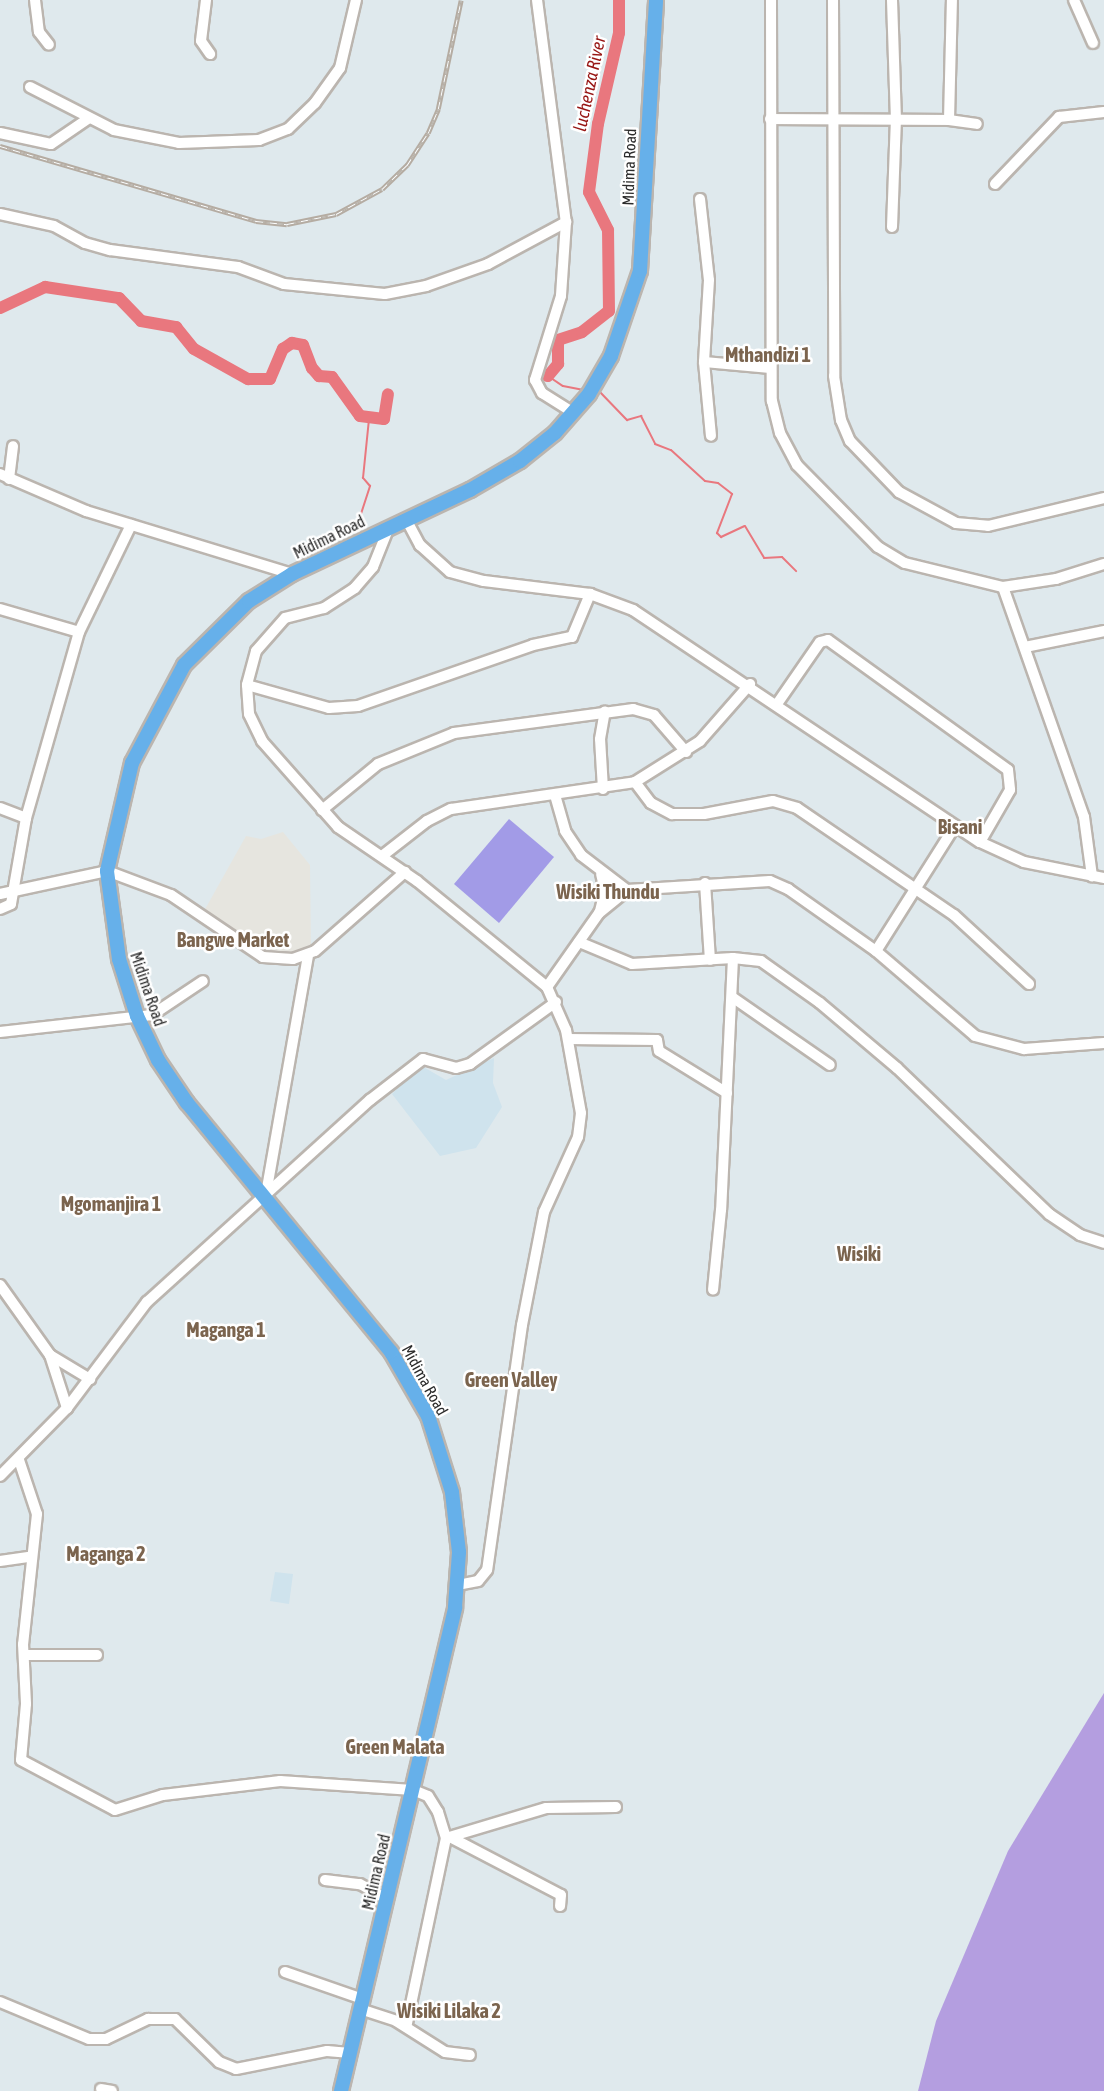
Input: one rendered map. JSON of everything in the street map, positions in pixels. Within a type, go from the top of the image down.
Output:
[{"type":"main road","name":"Midima Road","points":[[340,2091],[413,1790],[458,1586],[458,1532],[452,1492],[420,1397],[380,1336],[187,1103],[137,1016],[119,959],[108,871],[132,763],[184,665],[249,601],[292,574],[520,461],[574,413],[611,356],[640,271],[656,0]]},
{"type":"street","points":[[35,0],[39,32],[49,45]]},
{"type":"street","points":[[206,0],[201,41],[210,54]]},
{"type":"street","points":[[30,87],[114,130],[188,143],[259,140],[288,129],[315,103],[340,68],[356,0]]},
{"type":"street","points":[[537,0],[566,222],[561,296],[535,380],[542,393],[574,413]]},
{"type":"street","points":[[771,0],[771,368],[775,418],[797,465],[878,547],[905,563],[1003,587],[1056,579],[1104,564]]},
{"type":"street","points":[[833,0],[834,376],[841,420],[850,441],[899,492],[964,525],[988,526],[1104,498]]},
{"type":"street","points":[[892,0],[896,118],[892,227]]},
{"type":"street","points":[[949,120],[952,0]]},
{"type":"street","points":[[1074,0],[1093,43]]},
{"type":"street","points":[[995,184],[1059,117],[1104,112]]},
{"type":"street","points":[[0,133],[51,144],[89,118]]},
{"type":"street","points":[[770,119],[896,118],[949,120],[977,124]]},
{"type":"street","points":[[700,199],[709,295],[704,362],[711,436]]},
{"type":"street","points":[[0,214],[54,226],[85,243],[110,250],[238,267],[284,284],[385,294],[426,286],[488,264],[566,222]]},
{"type":"street","points":[[704,362],[771,368]]},
{"type":"street","points":[[14,446],[5,477],[59,502],[292,574]]},
{"type":"street","points":[[406,519],[420,545],[450,572],[484,581],[590,594],[642,615],[750,684],[980,842],[1024,862],[1104,878]]},
{"type":"street","points":[[0,909],[11,904],[26,818],[79,632],[131,525]]},
{"type":"street","points":[[389,527],[376,562],[355,588],[324,608],[285,618],[256,651],[247,685],[249,714],[262,741],[322,810],[350,836],[405,872],[547,987],[556,1002],[568,1039],[581,1113],[578,1137],[544,1212],[522,1325],[487,1570],[478,1581],[458,1586]]},
{"type":"street","points":[[1003,587],[1084,817],[1092,876]]},
{"type":"street","points":[[247,685],[329,708],[358,706],[533,645],[572,637],[590,594]]},
{"type":"street","points":[[0,609],[79,632]]},
{"type":"street","points":[[1025,647],[1104,631]]},
{"type":"street","points":[[777,704],[820,642],[828,640],[1008,770],[1010,789],[980,842]]},
{"type":"street","points":[[382,856],[428,821],[452,809],[496,799],[555,795],[636,782],[687,752],[750,684]]},
{"type":"street","points":[[322,810],[378,764],[427,741],[605,711],[633,709],[654,715],[687,752]]},
{"type":"street","points":[[603,789],[600,739],[605,711]]},
{"type":"street","points":[[636,782],[651,803],[672,814],[704,814],[764,802],[789,804],[954,915],[1029,984]]},
{"type":"street","points":[[555,795],[572,843],[601,874],[627,890]]},
{"type":"street","points":[[0,808],[26,818]]},
{"type":"street","points":[[876,951],[955,826]]},
{"type":"street","points":[[0,894],[108,871],[171,895],[263,957],[308,957]]},
{"type":"street","points":[[265,1195],[308,957],[405,872]]},
{"type":"street","points":[[599,913],[605,891],[601,874]]},
{"type":"street","points":[[547,987],[599,913],[627,890],[759,880],[779,884],[876,951],[975,1036],[1024,1049],[1104,1042]]},
{"type":"street","points":[[705,883],[710,960]]},
{"type":"street","points":[[579,942],[632,964],[732,958],[761,961],[820,1003],[897,1068],[1049,1214],[1080,1235],[1104,1243]]},
{"type":"street","points":[[713,1290],[727,1093],[732,958]]},
{"type":"street","points":[[0,1032],[162,1012],[203,981]]},
{"type":"street","points":[[732,997],[830,1065]]},
{"type":"street","points":[[0,1476],[20,1460],[67,1408],[147,1302],[419,1060],[431,1058],[465,1067],[556,1002]]},
{"type":"street","points":[[568,1039],[657,1040],[659,1052],[727,1093]]},
{"type":"street","points":[[0,1285],[50,1355],[67,1408]]},
{"type":"street","points":[[50,1355],[90,1379]]},
{"type":"street","points":[[20,1460],[36,1506],[30,1557],[32,1589],[24,1655],[21,1760],[106,1809],[121,1810],[163,1795],[280,1781],[413,1790],[431,1799],[448,1838],[406,2027]]},
{"type":"street","points":[[0,1561],[30,1557]]},
{"type":"street","points":[[24,1655],[97,1655]]},
{"type":"street","points":[[448,1838],[546,1808],[616,1807]]},
{"type":"street","points":[[448,1838],[561,1895],[560,1906]]},
{"type":"street","points":[[325,1880],[360,1884],[387,1899]]},
{"type":"street","points":[[285,1972],[315,1980],[324,1990],[361,2004],[406,2027],[445,2052],[470,2055]]},
{"type":"street","points":[[0,2002],[89,2039],[106,2039],[148,2019],[175,2019],[219,2062],[236,2069],[327,2051],[350,2052]]},
{"type":"shaded area","points":[[509,819],[554,857],[499,923],[454,884]]},
{"type":"shaded area","points":[[283,832],[310,865],[311,952],[263,958],[214,933],[199,920],[246,836],[261,839]]},
{"type":"shaded area","points":[[494,1058],[493,1083],[502,1107],[476,1148],[440,1156],[392,1094],[420,1065],[446,1080]]},
{"type":"shaded area","points":[[275,1572],[293,1574],[289,1604],[270,1601]]},
{"type":"shaded area","points":[[1104,1693],[1104,2091],[918,2091],[936,2021],[1008,1851]]},
{"type":"waterway","name":"luchenza River","points":[[539,374],[548,376],[558,364],[558,340],[582,332],[609,311],[608,230],[589,192],[598,124],[619,33],[619,0]]},
{"type":"waterway","points":[[0,308],[45,287],[119,298],[141,321],[176,327],[194,349],[248,379],[270,379],[283,349],[292,343],[303,345],[312,368],[319,376],[332,377],[360,416],[384,419],[388,394]]},
{"type":"waterway","points":[[548,376],[563,386],[584,390]]},
{"type":"waterway","points":[[598,390],[627,420],[641,416],[655,444],[671,450],[705,481],[718,483],[732,494],[717,533],[721,537],[745,526],[764,558],[782,557],[796,571]]},
{"type":"waterway","points":[[351,525],[359,520],[370,486],[363,478],[369,419]]},
{"type":"railway","points":[[0,146],[256,221],[287,224],[336,214],[382,189],[407,165],[428,133],[438,109],[461,0]]},
{"type":"district","name":"Mthandizi 1","points":[[768,354]]},
{"type":"district","name":"Bisani","points":[[960,826]]},
{"type":"district","name":"Wisiki Thundu","points":[[608,891]]},
{"type":"district","name":"Bangwe Market","points":[[233,939]]},
{"type":"district","name":"Mgomanjira 1","points":[[111,1203]]},
{"type":"district","name":"Wisiki","points":[[859,1253]]},
{"type":"district","name":"Maganga 1","points":[[226,1329]]},
{"type":"district","name":"Green Valley","points":[[511,1379]]},
{"type":"district","name":"Maganga 2","points":[[106,1553]]},
{"type":"district","name":"Green Malata","points":[[395,1746]]},
{"type":"district","name":"Wisiki Lilaka 2","points":[[449,2010]]}]
